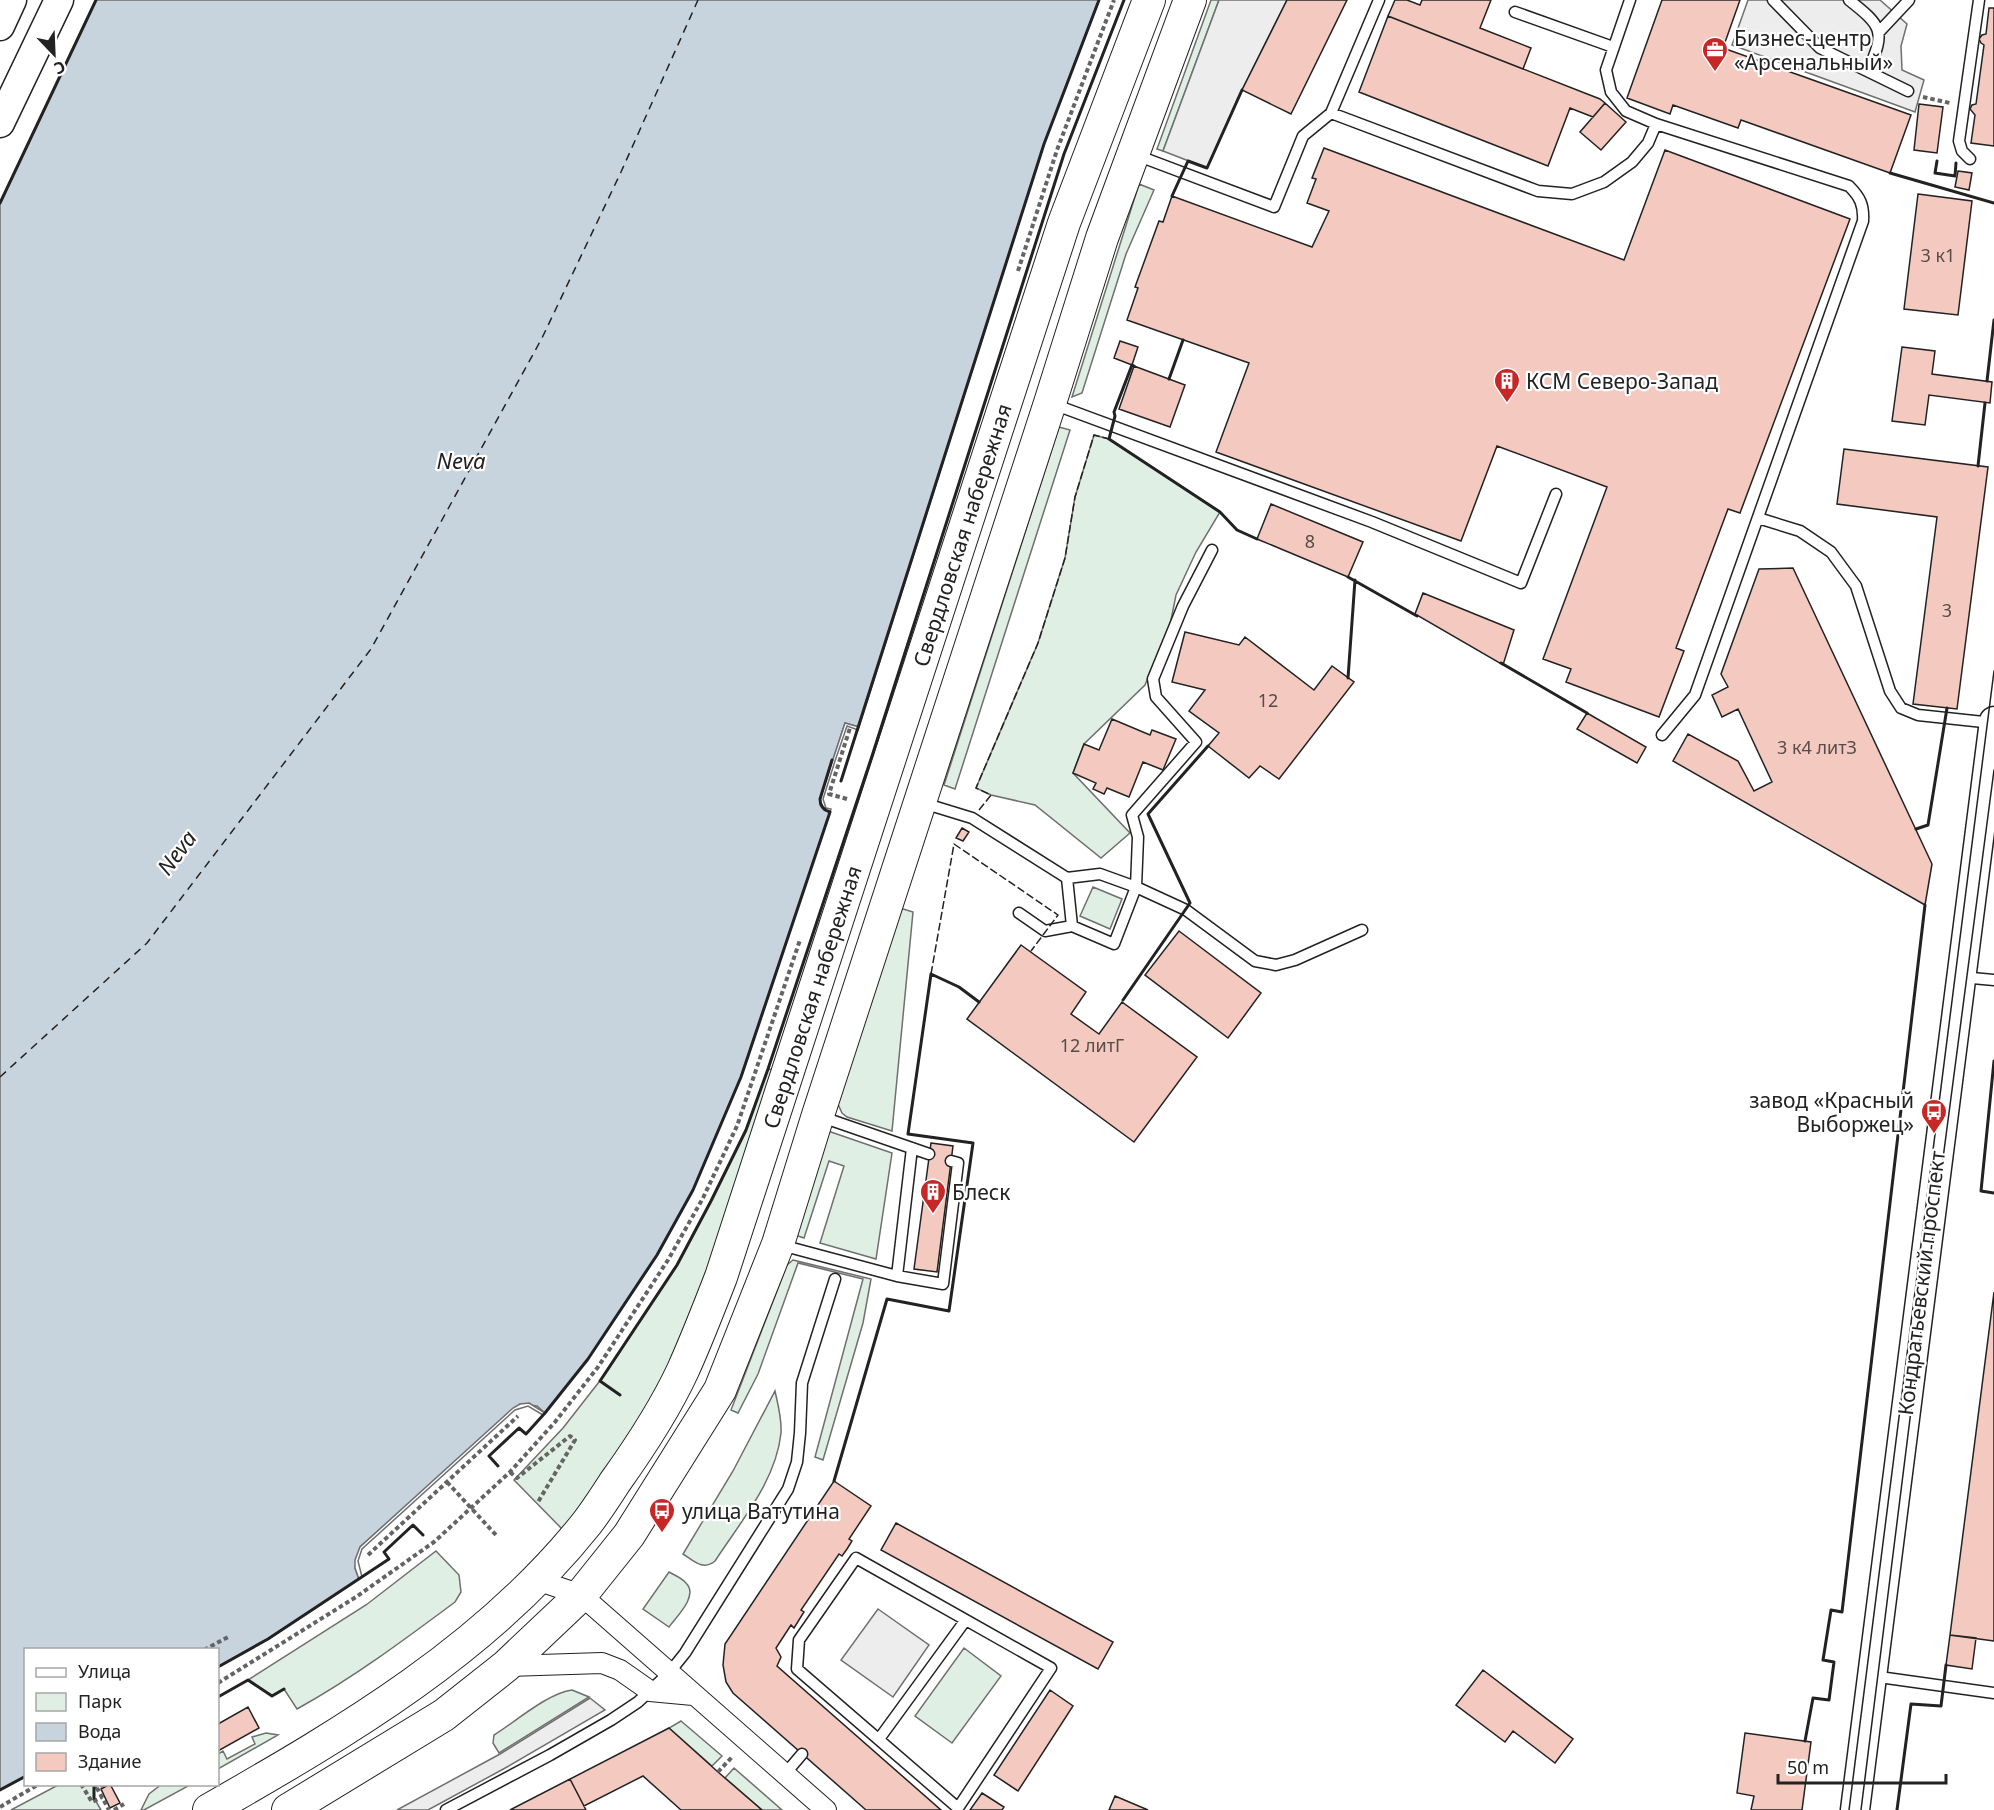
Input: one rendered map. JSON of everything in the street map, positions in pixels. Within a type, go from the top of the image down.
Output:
[{"type":"main road","points":[[0,26],[12,0]]},
{"type":"main road","points":[[0,123],[59,0]]},
{"type":"main road","name":"Свердловская набережная","points":[[209,1810],[295,1761],[411,1686],[487,1628],[537,1580],[587,1523],[640,1446],[683,1371],[722,1277],[1064,223],[1149,0]]},
{"type":"main road","name":"Свердловская набережная","points":[[288,1810],[444,1715],[506,1666],[581,1595],[629,1535],[720,1390],[778,1244],[1102,238],[1190,0]]},
{"type":"main road","name":"Кондратьевский проспект","points":[[1855,1810],[1960,977],[1991,773],[1994,722]]},
{"type":"street","points":[[537,1580],[581,1595],[826,1810]]},
{"type":"street","points":[[506,1666],[602,1663],[620,1670],[650,1691],[693,1695]]},
{"type":"lane","points":[[1133,153],[1274,207],[1303,136],[1331,114],[1379,0]]},
{"type":"lane","points":[[1630,0],[1606,70],[1611,92],[1626,111],[1656,124],[1849,186],[1858,195],[1864,208],[1863,221],[1695,695],[1662,735]]},
{"type":"lane","points":[[1773,0],[1820,48],[1908,91]]},
{"type":"lane","points":[[1848,0],[1871,18],[1879,32],[1879,46],[1868,70]]},
{"type":"lane","points":[[1879,32],[1909,0]]},
{"type":"lane","points":[[1970,159],[1962,152],[1959,141],[1979,0]]},
{"type":"lane","points":[[1515,12],[1612,47]]},
{"type":"lane","points":[[1331,114],[1538,191],[1572,194],[1604,182],[1632,162],[1648,143],[1656,124]]},
{"type":"lane","points":[[1050,403],[1372,522],[1521,583],[1556,494]]},
{"type":"lane","points":[[1758,518],[1800,531],[1831,552],[1856,586],[1890,691],[1901,708],[1918,715],[1994,722]]},
{"type":"lane","points":[[1019,913],[1045,931],[1072,926],[1114,944],[1136,887],[1138,837],[1132,815],[1196,742],[1156,697],[1153,679],[1183,606],[1212,550]]},
{"type":"lane","points":[[920,802],[972,818],[1066,878],[1100,874],[1136,887],[1186,910],[1255,962],[1276,965],[1295,960],[1362,930]]},
{"type":"lane","points":[[1066,878],[1072,926]]},
{"type":"lane","points":[[1960,977],[1994,980]]},
{"type":"lane","points":[[818,1115],[929,1154]]},
{"type":"lane","points":[[897,1276],[912,1148]]},
{"type":"lane","points":[[778,1244],[897,1276],[943,1284],[958,1162],[951,1161]]},
{"type":"lane","points":[[446,1810],[611,1720],[638,1702],[669,1673],[687,1651],[788,1489],[797,1462],[802,1383],[835,1279]]},
{"type":"lane","points":[[856,1558],[965,1621],[1051,1668],[958,1808],[797,1669],[799,1640],[856,1558]]},
{"type":"lane","points":[[879,1739],[965,1621]]},
{"type":"lane","points":[[1872,1676],[1994,1693]]},
{"type":"lane","points":[[835,1717],[843,1708]]},
{"type":"lane","points":[[785,1774],[802,1754]]},
{"type":"path","points":[[1016,275],[1057,150],[1114,0]]},
{"type":"path","points":[[1908,91],[1930,100],[1964,105]]},
{"type":"path","points":[[847,799],[829,794],[850,728]]},
{"type":"path","points":[[844,810],[851,788]]},
{"type":"path","points":[[219,1682],[356,1597],[434,1542],[510,1472],[555,1422],[598,1367],[669,1260],[703,1198],[737,1126],[802,934]]},
{"type":"path","points":[[368,1555],[518,1416]]},
{"type":"path","points":[[510,1472],[517,1478],[570,1436],[574,1440],[538,1502]]},
{"type":"path","points":[[447,1482],[497,1536]]},
{"type":"path","points":[[208,1648],[228,1637]]},
{"type":"path","points":[[718,1772],[732,1757]]},
{"type":"path","points":[[0,1807],[37,1786]]},
{"type":"path","points":[[82,1786],[93,1802],[102,1797]]},
{"type":"path","points":[[102,1786],[97,1788],[109,1810]]},
{"type":"path","points":[[114,1810],[124,1804]]},
{"type":"green space","points":[[1211,0],[1219,0],[1163,151],[1157,149]]},
{"type":"green space","points":[[1139,184],[1154,190],[1126,254],[1082,393],[1072,397]]},
{"type":"green space","points":[[1059,427],[1070,430],[955,789],[944,785]]},
{"type":"green space","points":[[1094,435],[1109,439],[1220,512],[1196,552],[1176,595],[1170,625],[1145,685],[1084,744],[1073,773],[1130,833],[1101,858],[1035,805],[991,795],[976,788],[1038,643],[1065,558],[1075,497]]},
{"type":"green space","points":[[1093,887],[1122,899],[1110,929],[1080,916]]},
{"type":"green space","points":[[900,908],[913,912],[892,1131],[847,1117],[842,1113],[837,1102]]},
{"type":"green space","points":[[768,1069],[779,1071],[709,1277],[655,1399],[564,1531],[514,1480],[563,1428],[606,1373],[677,1265],[746,1130]]},
{"type":"green space","points":[[828,1131],[892,1153],[876,1259],[820,1243],[844,1166],[829,1161],[804,1238],[795,1235]]},
{"type":"green space","points":[[793,1260],[871,1279],[863,1323],[823,1460],[815,1457],[863,1279],[798,1263],[758,1374],[738,1413],[731,1410],[787,1265]]},
{"type":"green space","points":[[775,1391],[781,1433],[778,1451],[765,1484],[715,1561],[706,1565],[699,1564],[683,1554],[733,1471]]},
{"type":"green space","points":[[436,1551],[459,1575],[461,1592],[455,1602],[378,1658],[297,1709],[284,1689],[272,1696],[248,1680],[366,1605]]},
{"type":"green space","points":[[669,1572],[684,1581],[690,1594],[685,1606],[669,1627],[643,1609]]},
{"type":"green space","points":[[964,1648],[1001,1676],[952,1743],[915,1716]]},
{"type":"green space","points":[[572,1690],[589,1697],[499,1753],[493,1743],[494,1735],[542,1702]]},
{"type":"green space","points":[[681,1721],[722,1756],[712,1766],[669,1728]]},
{"type":"green space","points":[[266,1733],[278,1735],[219,1768],[219,1753],[223,1751],[227,1759],[255,1744],[252,1737]]},
{"type":"green space","points":[[734,1768],[782,1810],[762,1810],[725,1778]]},
{"type":"green space","points":[[56,1786],[94,1786],[94,1798],[101,1810],[11,1810]]},
{"type":"green space","points":[[159,1786],[188,1786],[141,1810],[149,1794]]},
{"type":"shaded area","points":[[1219,0],[1287,0],[1242,90],[1207,168],[1163,151]]},
{"type":"shaded area","points":[[1748,0],[1880,0],[1907,24],[1901,46],[1902,70],[1924,80],[1915,112],[1732,45]]},
{"type":"shaded area","points":[[878,1609],[929,1645],[893,1697],[841,1660]]},
{"type":"shaded area","points":[[590,1698],[605,1710],[428,1810],[397,1810],[500,1754]]},
{"type":"water","name":"Neva","points":[[96,0],[1099,0],[1044,144],[859,727],[845,723],[820,799],[822,807],[830,812],[741,1077],[693,1190],[657,1255],[588,1359],[545,1413],[537,1406],[520,1404],[360,1547],[355,1568],[359,1579],[268,1639],[219,1666],[219,1648],[24,1648],[24,1777],[0,1790],[0,203]]},
{"type":"pier","points":[[845,723],[859,727],[858,730],[847,726],[835,761],[823,799],[826,808],[831,809],[830,812],[824,810],[820,805],[820,799]]},
{"type":"pier","points":[[529,1403],[545,1413],[543,1415],[528,1406],[515,1410],[362,1549],[358,1561],[362,1577],[359,1579],[355,1560],[360,1547],[513,1408]]},
{"type":"building","points":[[1287,0],[1347,0],[1291,114],[1242,90]]},
{"type":"building","points":[[1395,0],[1407,0],[1420,5],[1422,0],[1491,0],[1480,28],[1531,48],[1523,69],[1388,16]]},
{"type":"building","name":"Бизнес-центр «Арсенальный»","points":[[1662,0],[1740,0],[1723,48],[1911,115],[1890,173],[1741,120],[1738,128],[1673,105],[1670,114],[1627,98]]},
{"type":"building","points":[[1989,8],[1994,8],[1994,146],[1971,143],[1975,115],[1970,109],[1976,104],[1984,45],[1979,39],[1986,34]]},
{"type":"building","points":[[1388,16],[1600,99],[1605,103],[1593,117],[1570,108],[1548,166],[1359,92]]},
{"type":"building","points":[[1605,103],[1626,122],[1601,150],[1580,132]]},
{"type":"building","points":[[1919,104],[1943,107],[1937,153],[1914,150]]},
{"type":"building","name":"КСМ Северо-Запад","points":[[1324,148],[1624,260],[1665,150],[1850,219],[1740,513],[1728,509],[1676,648],[1684,651],[1659,717],[1566,682],[1571,669],[1543,659],[1607,487],[1497,446],[1461,541],[1216,452],[1249,363],[1127,320],[1138,288],[1135,287],[1159,221],[1163,222],[1172,196],[1312,247],[1329,211],[1307,203],[1316,179],[1312,178]]},
{"type":"building","points":[[1958,171],[1972,173],[1969,190],[1955,187]]},
{"type":"building","points":[[1918,194],[1972,201],[1958,315],[1904,309]]},
{"type":"building","points":[[1120,341],[1138,347],[1132,365],[1114,358]]},
{"type":"building","points":[[1902,347],[1935,351],[1932,374],[1992,382],[1990,403],[1929,395],[1925,425],[1892,421]]},
{"type":"building","points":[[1134,366],[1185,385],[1170,427],[1119,409]]},
{"type":"building","points":[[1844,449],[1988,467],[1957,709],[1913,704],[1937,517],[1837,504]]},
{"type":"building","points":[[1271,504],[1363,542],[1348,577],[1257,539]]},
{"type":"building","points":[[1793,568],[1932,864],[1925,905],[1673,761],[1688,734],[1738,761],[1754,791],[1772,782],[1738,709],[1722,717],[1712,695],[1728,687],[1721,674],[1759,569]]},
{"type":"building","points":[[1423,593],[1514,630],[1503,665],[1415,614]]},
{"type":"building","points":[[1185,632],[1239,645],[1245,637],[1314,690],[1332,666],[1354,682],[1279,779],[1260,766],[1249,778],[1208,746],[1219,733],[1189,711],[1205,690],[1172,682]]},
{"type":"building","points":[[1587,713],[1646,747],[1637,763],[1577,729]]},
{"type":"building","points":[[1112,719],[1150,735],[1152,730],[1176,739],[1163,770],[1143,762],[1129,797],[1107,788],[1104,794],[1093,789],[1096,783],[1073,773],[1084,744],[1099,750]]},
{"type":"building","points":[[962,828],[969,832],[963,841],[956,838]]},
{"type":"building","points":[[1179,931],[1261,993],[1228,1038],[1145,975]]},
{"type":"building","points":[[1021,945],[1086,992],[1071,1014],[1099,1034],[1122,1002],[1197,1057],[1134,1142],[967,1019]]},
{"type":"building","name":"Блеск","points":[[931,1143],[953,1146],[937,1272],[914,1269]]},
{"type":"building","points":[[1994,1292],[1994,1641],[1950,1635]]},
{"type":"building","points":[[834,1481],[871,1506],[849,1539],[852,1541],[847,1549],[842,1556],[839,1554],[801,1610],[804,1612],[794,1628],[791,1625],[776,1648],[781,1657],[777,1666],[941,1810],[866,1810],[733,1693],[726,1682],[723,1665],[725,1644]]},
{"type":"building","points":[[896,1523],[1113,1642],[1098,1669],[881,1550]]},
{"type":"building","points":[[1950,1635],[1976,1638],[1972,1669],[1946,1665]]},
{"type":"building","points":[[1483,1670],[1573,1739],[1555,1763],[1513,1731],[1505,1742],[1456,1705]]},
{"type":"building","points":[[1050,1690],[1073,1706],[1018,1791],[994,1775]]},
{"type":"building","points":[[248,1707],[259,1728],[219,1750],[219,1723]]},
{"type":"building","points":[[669,1728],[762,1810],[681,1810],[643,1776],[584,1806],[570,1779]]},
{"type":"building","points":[[1745,1733],[1811,1742],[1802,1810],[1751,1810],[1754,1796],[1737,1793]]},
{"type":"building","points":[[570,1779],[586,1810],[510,1810]]},
{"type":"building","points":[[111,1786],[120,1803],[110,1808],[101,1789]]},
{"type":"building","points":[[982,1793],[1004,1807],[1002,1810],[970,1810]]},
{"type":"building","points":[[1115,1796],[1148,1810],[1109,1810]]},
{"type":"ferry route","points":[[0,1077],[147,943],[371,649],[542,338],[621,172],[698,0]]},
{"type":"tram line","points":[[1849,1810],[1994,671]]},
{"type":"tram line","points":[[1861,1810],[1994,770]]},
{"type":"fence","points":[[979,810],[991,795],[976,788],[1038,643],[1065,558],[1075,497],[1094,435],[1109,439]]},
{"type":"fence","points":[[931,974],[954,844],[1058,915],[1031,951]]},
{"type":"wall","points":[[0,203],[96,0]]},
{"type":"wall","points":[[841,781],[1044,144],[1099,0]]},
{"type":"wall","points":[[620,1395],[600,1381],[677,1265],[746,1130],[873,753],[1064,154],[1124,0]]},
{"type":"wall","points":[[1172,196],[1188,161],[1207,168],[1242,90]]},
{"type":"wall","points":[[1937,161],[1935,173],[1955,176],[1956,163]]},
{"type":"wall","points":[[1890,173],[1994,203]]},
{"type":"wall","points":[[1987,381],[1994,320]]},
{"type":"wall","points":[[1169,379],[1183,340]]},
{"type":"wall","points":[[1134,366],[1132,365],[1114,412],[1109,439],[1220,512],[1237,530],[1257,539]]},
{"type":"wall","points":[[1978,466],[1985,403]]},
{"type":"wall","points":[[1348,577],[1417,616]]},
{"type":"wall","points":[[1348,678],[1355,580]]},
{"type":"wall","points":[[1501,663],[1587,713]]},
{"type":"wall","points":[[1916,829],[1928,825],[1947,708]]},
{"type":"wall","points":[[1123,1000],[1190,903],[1148,814],[1208,746]]},
{"type":"wall","points":[[498,1466],[489,1456],[519,1428],[526,1434],[588,1359],[657,1255],[693,1190],[741,1077],[830,812],[822,807],[820,799],[832,760]]},
{"type":"wall","points":[[1805,1741],[1813,1698],[1829,1700],[1834,1662],[1823,1660],[1831,1610],[1842,1612],[1925,905]]},
{"type":"wall","points":[[834,1481],[887,1299],[949,1311],[973,1143],[908,1134],[931,974],[959,987],[979,1002]]},
{"type":"wall","points":[[1994,1061],[1981,1191],[1994,1193]]},
{"type":"wall","points":[[219,1666],[268,1639],[389,1559],[384,1552],[413,1525],[423,1535]]},
{"type":"wall","points":[[1897,1810],[1911,1704],[1941,1706],[1946,1665]]},
{"type":"wall","points":[[219,1696],[248,1680],[272,1696],[284,1689]]},
{"type":"wall","points":[[0,1790],[24,1777]]},
{"type":"wall","points":[[94,1786],[94,1798]]},
{"type":"place","name":"Бизнес-центр «Арсенальный»","points":[[1715,73]]},
{"type":"place","name":"КСМ Северо-Запад","points":[[1507,404]]},
{"type":"place","name":"завод «Красный Выборжец»","points":[[1934,1135]]},
{"type":"place","name":"Блеск","points":[[933,1215]]},
{"type":"place","name":"улица Ватутина","points":[[662,1534]]}]
